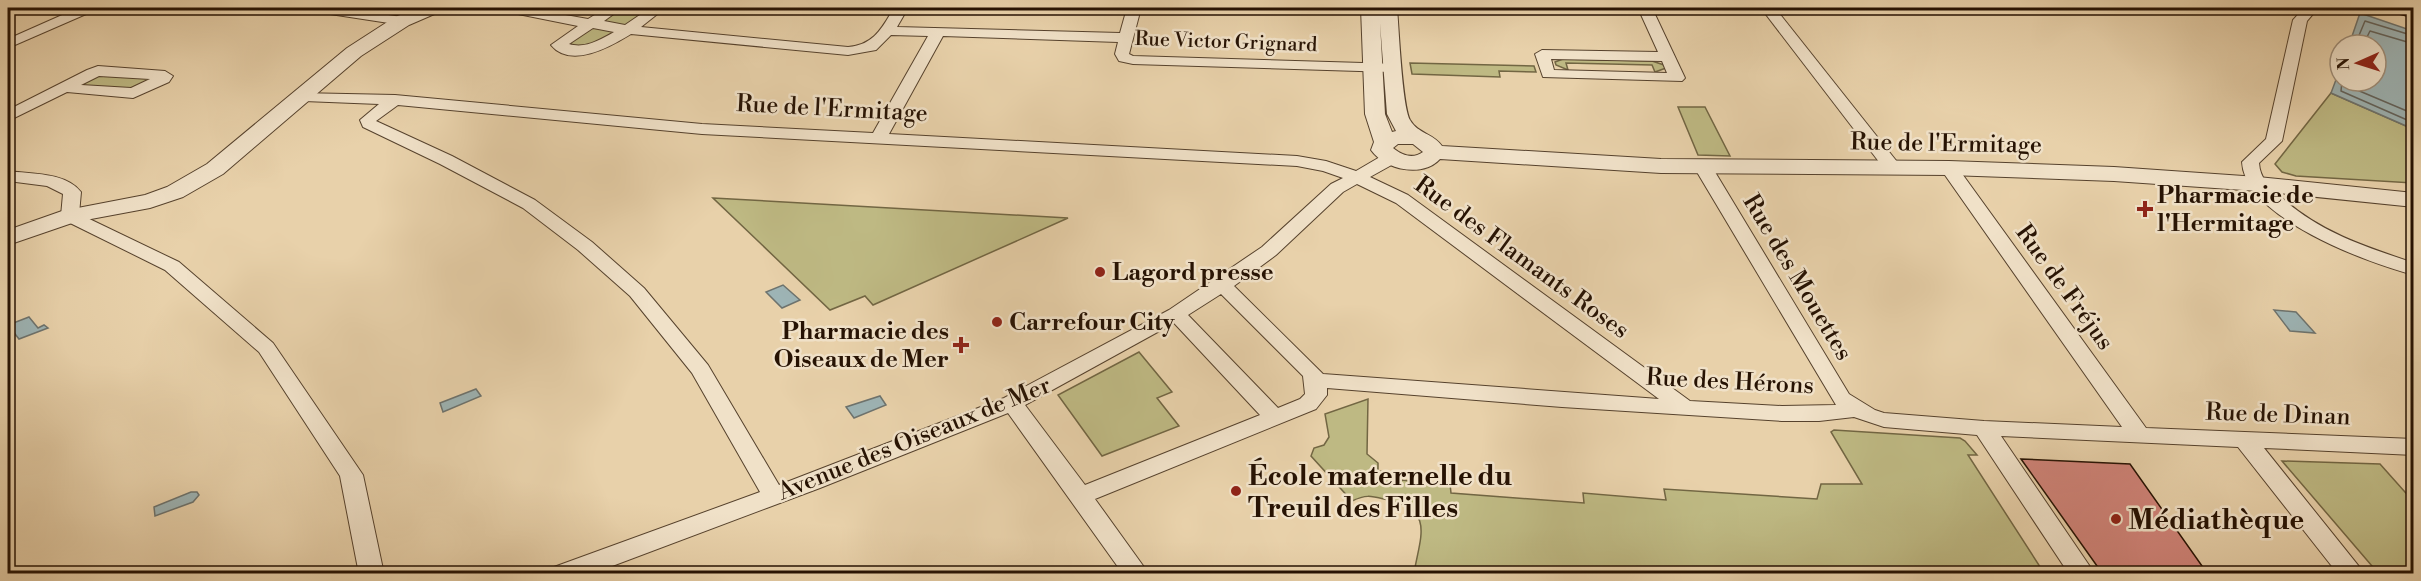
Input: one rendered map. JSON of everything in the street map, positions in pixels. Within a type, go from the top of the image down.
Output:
[{"type":"highway","points":[[2406,8],[2414,10]]},
{"type":"street","points":[[8,44],[88,8]]},
{"type":"street","points":[[317,8],[402,21]]},
{"type":"street","points":[[8,238],[70,216],[150,201],[175,192],[215,169],[354,52],[402,21],[433,8]]},
{"type":"street","points":[[508,8],[626,29],[848,51],[863,50],[880,42],[901,8]]},
{"type":"street","points":[[615,8],[558,45],[562,48],[591,50],[658,8]]},
{"type":"street","points":[[1126,38],[1134,8]]},
{"type":"street","points":[[1370,8],[1382,67],[1397,114],[1401,123],[1413,137]]},
{"type":"street","points":[[1388,8],[1375,114],[1388,150],[1414,163],[1428,159],[1434,152],[1429,143],[1413,137],[1397,137],[1388,150]]},
{"type":"street","points":[[1645,8],[1668,57],[1677,78],[1548,74],[1542,54],[1668,57]]},
{"type":"street","points":[[1768,8],[1892,167]]},
{"type":"street","points":[[2311,8],[2300,20],[2274,141],[2250,162],[2250,171],[2258,184],[2278,204],[2312,231],[2335,242],[2414,269]]},
{"type":"street","name":"Rue Victor Grignard","points":[[887,31],[1126,38],[1122,54],[1124,58],[1134,60],[1382,67]]},
{"type":"street","points":[[8,32],[29,34]]},
{"type":"street","points":[[879,137],[938,32]]},
{"type":"street","points":[[8,116],[71,84],[105,70],[165,76],[156,83],[133,93],[73,89],[71,84]]},
{"type":"street","name":"Rue de l'Ermitage","points":[[304,96],[395,100],[702,129],[1297,161],[1326,166],[1355,176]]},
{"type":"street","points":[[395,100],[372,115],[368,120],[369,124],[446,160],[529,204],[585,246],[637,292],[701,370],[774,496]]},
{"type":"street","name":"Avenue des Oiseaux de Mer","points":[[563,573],[774,496],[1012,403],[1176,314],[1222,285],[1269,251],[1337,188],[1388,150]]},
{"type":"street","name":"Rue de l'Ermitage","points":[[1434,152],[1703,167],[1892,167],[2114,174],[2258,184],[2414,200]]},
{"type":"street","name":"Rue des Mouettes","points":[[1703,167],[1841,399],[1855,410]]},
{"type":"street","name":"Rue de Fréjus","points":[[1948,168],[2140,435]]},
{"type":"street","points":[[8,176],[68,188],[72,192],[70,216]]},
{"type":"street","name":"Rue des Flamants Roses","points":[[1355,176],[1402,200],[1684,407]]},
{"type":"street","points":[[70,216],[172,267],[266,348],[351,475],[372,573]]},
{"type":"street","points":[[1222,285],[1311,372],[1316,380],[1316,395],[1308,404]]},
{"type":"street","points":[[1176,314],[1275,418]]},
{"type":"street","name":"Rue des Hérons","points":[[1316,380],[1684,407],[1816,413],[1855,410],[1868,417],[1884,420],[1984,428],[2140,435]]},
{"type":"street","points":[[1081,496],[1308,404],[1366,384]]},
{"type":"street","points":[[1012,403],[1137,573]]},
{"type":"street","points":[[1984,428],[2083,573]]},
{"type":"street","name":"Rue de Dinan","points":[[2140,435],[2414,447]]},
{"type":"street","points":[[2245,440],[2353,573]]},
{"type":"shaded area","points":[[615,8],[658,8],[601,45],[580,51],[562,40]]},
{"type":"shaded area","points":[[1563,59],[1652,61],[1666,68],[1655,72],[1652,65],[1566,63],[1568,70],[1556,65],[1555,62]]},
{"type":"shaded area","points":[[1410,63],[1534,66],[1536,72],[1499,71],[1500,77],[1412,74]]},
{"type":"shaded area","points":[[92,73],[161,75],[140,92],[73,89]]},
{"type":"shaded area","points":[[2331,93],[2413,129],[2413,183],[2296,176],[2282,172],[2275,164]]},
{"type":"shaded area","points":[[1678,107],[1705,107],[1730,156],[1698,155]]},
{"type":"shaded area","points":[[713,198],[1068,218],[873,305],[865,296],[830,310]]},
{"type":"shaded area","points":[[1139,352],[1172,392],[1157,398],[1179,426],[1102,456],[1058,395]]},
{"type":"shaded area","points":[[1368,399],[1367,454],[1378,463],[1378,471],[1389,472],[1400,480],[1450,484],[1451,493],[1584,503],[1583,493],[1666,500],[1664,489],[1817,499],[1821,484],[1862,484],[1831,432],[1834,430],[1960,438],[1977,455],[1968,455],[2044,573],[1414,573],[1421,527],[1413,511],[1403,505],[1373,497],[1362,497],[1352,501],[1311,456],[1314,448],[1324,445],[1329,437],[1325,414]]},
{"type":"shaded area","points":[[2282,461],[2380,464],[2413,501],[2413,573],[2378,573]]},
{"type":"water","points":[[2360,13],[2413,31],[2413,129],[2331,93],[2388,93],[2388,33],[2353,33]]},
{"type":"water","points":[[783,285],[800,300],[782,308],[766,292]]},
{"type":"water","points":[[2274,310],[2296,312],[2315,333],[2290,331]]},
{"type":"water","points":[[29,317],[38,328],[44,325],[48,328],[19,339],[8,325]]},
{"type":"water","points":[[476,389],[481,396],[443,412],[440,403]]},
{"type":"water","points":[[880,396],[886,405],[854,418],[846,407]]},
{"type":"water","points":[[191,492],[197,492],[199,495],[193,502],[155,516],[154,507]]},
{"type":"building","name":"Médiathèque","points":[[2021,459],[2130,464],[2207,573],[2102,573]]},
{"type":"place","name":"Pharmacie de l'Hermitage","points":[[2145,209]]},
{"type":"place","name":"Lagord presse","points":[[1100,272]]},
{"type":"place","name":"Carrefour City","points":[[997,322]]},
{"type":"place","name":"Pharmacie des Oiseaux de Mer","points":[[961,345]]},
{"type":"place","name":"École maternelle du Treuil des Filles","points":[[1236,491]]},
{"type":"place","name":"Médiathèque","points":[[2116,519]]}]
